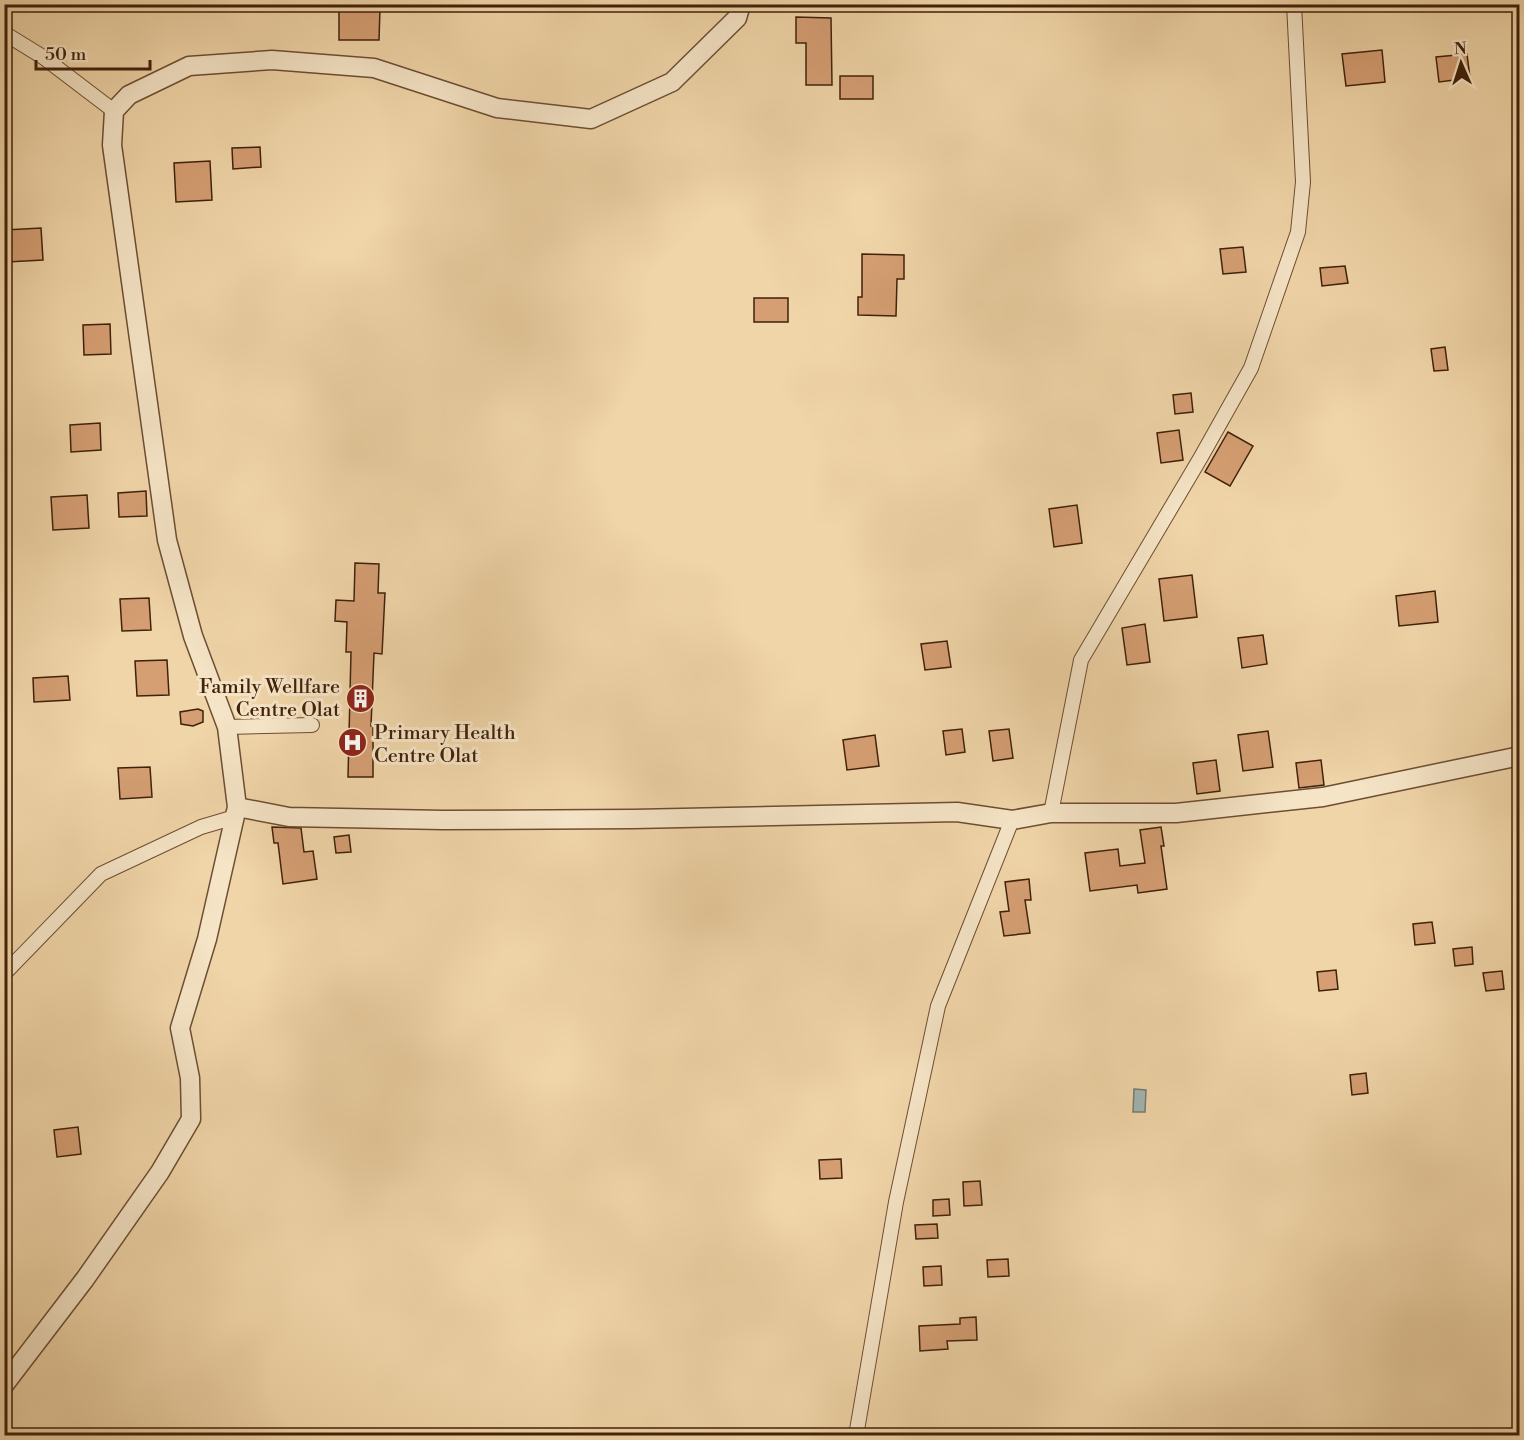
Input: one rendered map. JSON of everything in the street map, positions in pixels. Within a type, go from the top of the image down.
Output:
[{"type":"street","points":[[1052,813],[1081,660],[1251,368],[1298,232],[1302,182],[1294,4]]},
{"type":"street","points":[[4,1385],[84,1279],[160,1172],[191,1119],[190,1078],[180,1028],[207,939],[236,812],[227,727],[193,636],[167,540],[112,145],[114,111],[129,95],[189,66],[273,60],[374,68],[497,108],[591,119],[672,82],[739,11]]},
{"type":"street","points":[[4,33],[43,57],[114,111]]},
{"type":"street","points":[[227,727],[312,725]]},
{"type":"street","points":[[4,974],[101,874],[236,812],[290,817],[443,820],[634,819],[957,812],[1012,820],[1052,813],[1176,813],[1323,797],[1520,756]]},
{"type":"street","points":[[856,1436],[896,1202],[938,1006],[1012,820]]},
{"type":"water","points":[[1134,1089],[1146,1090],[1145,1112],[1133,1112]]},
{"type":"building","points":[[339,8],[380,8],[379,40],[339,40]]},
{"type":"building","points":[[796,17],[831,18],[832,85],[806,85],[806,43],[796,43]]},
{"type":"building","points":[[1382,50],[1385,82],[1346,86],[1342,54]]},
{"type":"building","points":[[1467,54],[1470,78],[1439,82],[1436,57]]},
{"type":"building","points":[[840,76],[873,76],[873,99],[840,99]]},
{"type":"building","points":[[260,147],[261,167],[233,169],[232,148]]},
{"type":"building","points":[[210,161],[212,200],[176,202],[174,163]]},
{"type":"building","points":[[41,228],[43,260],[7,262],[5,230]]},
{"type":"building","points":[[1243,247],[1246,272],[1223,274],[1220,249]]},
{"type":"building","points":[[862,254],[904,255],[904,279],[897,279],[896,316],[858,315],[858,297],[862,297]]},
{"type":"building","points":[[1345,266],[1348,283],[1322,286],[1320,268]]},
{"type":"building","points":[[754,298],[788,298],[788,322],[754,322]]},
{"type":"building","points":[[110,324],[111,354],[84,355],[83,325]]},
{"type":"building","points":[[1445,347],[1448,370],[1434,371],[1431,349]]},
{"type":"building","points":[[1191,393],[1193,412],[1175,414],[1173,395]]},
{"type":"building","points":[[100,423],[101,450],[71,452],[70,425]]},
{"type":"building","points":[[1179,430],[1183,460],[1161,463],[1157,433]]},
{"type":"building","points":[[1228,432],[1253,446],[1230,486],[1205,472]]},
{"type":"building","points":[[146,491],[147,516],[119,517],[118,493]]},
{"type":"building","points":[[87,495],[89,528],[53,530],[51,497]]},
{"type":"building","points":[[1077,505],[1082,543],[1054,547],[1049,509]]},
{"type":"building","points":[[355,563],[379,564],[378,593],[385,593],[382,654],[374,653],[371,726],[373,726],[373,777],[348,777],[351,652],[346,652],[347,622],[335,621],[336,600],[354,601]]},
{"type":"building","points":[[1192,575],[1197,617],[1164,621],[1159,579]]},
{"type":"building","points":[[1435,591],[1438,622],[1399,626],[1396,596]]},
{"type":"building","points":[[149,598],[151,630],[122,631],[120,599]]},
{"type":"building","points":[[1145,624],[1150,662],[1127,665],[1122,628]]},
{"type":"building","points":[[1263,635],[1267,664],[1242,668],[1238,638]]},
{"type":"building","points":[[947,641],[951,667],[925,670],[921,644]]},
{"type":"building","points":[[167,660],[169,695],[137,696],[135,661]]},
{"type":"building","points":[[68,676],[70,700],[34,702],[33,678]]},
{"type":"building","points":[[198,709],[203,711],[203,722],[193,726],[181,724],[180,712]]},
{"type":"building","points":[[962,729],[965,752],[946,755],[943,731]]},
{"type":"building","points":[[1009,729],[1013,758],[993,761],[989,731]]},
{"type":"building","points":[[1268,731],[1273,767],[1243,771],[1238,735]]},
{"type":"building","points":[[875,735],[879,766],[847,770],[843,740]]},
{"type":"building","points":[[1216,760],[1220,791],[1197,794],[1193,763]]},
{"type":"building","points":[[1321,760],[1324,785],[1299,788],[1296,763]]},
{"type":"building","points":[[150,767],[152,797],[120,799],[118,768]]},
{"type":"building","points":[[272,827],[301,828],[304,852],[313,851],[317,879],[283,884],[278,843],[274,843]]},
{"type":"building","points":[[1161,827],[1164,846],[1161,846],[1167,889],[1138,893],[1137,885],[1090,891],[1085,853],[1118,849],[1120,866],[1145,863],[1140,830]]},
{"type":"building","points":[[349,835],[351,852],[336,853],[334,837]]},
{"type":"building","points":[[1029,879],[1031,900],[1025,900],[1030,933],[1004,936],[1000,912],[1009,911],[1005,882]]},
{"type":"building","points":[[1432,922],[1435,943],[1415,945],[1413,924]]},
{"type":"building","points":[[1472,947],[1473,964],[1455,966],[1453,949]]},
{"type":"building","points":[[1336,970],[1338,989],[1319,991],[1317,972]]},
{"type":"building","points":[[1502,971],[1504,989],[1486,991],[1483,973]]},
{"type":"building","points":[[1366,1073],[1368,1093],[1352,1095],[1350,1075]]},
{"type":"building","points":[[78,1127],[81,1154],[57,1157],[54,1130]]},
{"type":"building","points":[[841,1159],[842,1178],[820,1179],[819,1160]]},
{"type":"building","points":[[980,1181],[982,1205],[964,1206],[963,1182]]},
{"type":"building","points":[[949,1199],[950,1215],[933,1216],[933,1200]]},
{"type":"building","points":[[937,1224],[938,1238],[916,1239],[915,1225]]},
{"type":"building","points":[[1008,1259],[1009,1276],[988,1277],[987,1260]]},
{"type":"building","points":[[941,1266],[942,1285],[924,1286],[923,1267]]},
{"type":"building","points":[[976,1317],[977,1340],[947,1341],[948,1349],[920,1351],[919,1326],[960,1324],[960,1318]]},
{"type":"place","name":"Family Wellfare Centre Olat","points":[[361,698]]},
{"type":"place","name":"Primary Health Centre Olat","points":[[353,743]]}]
